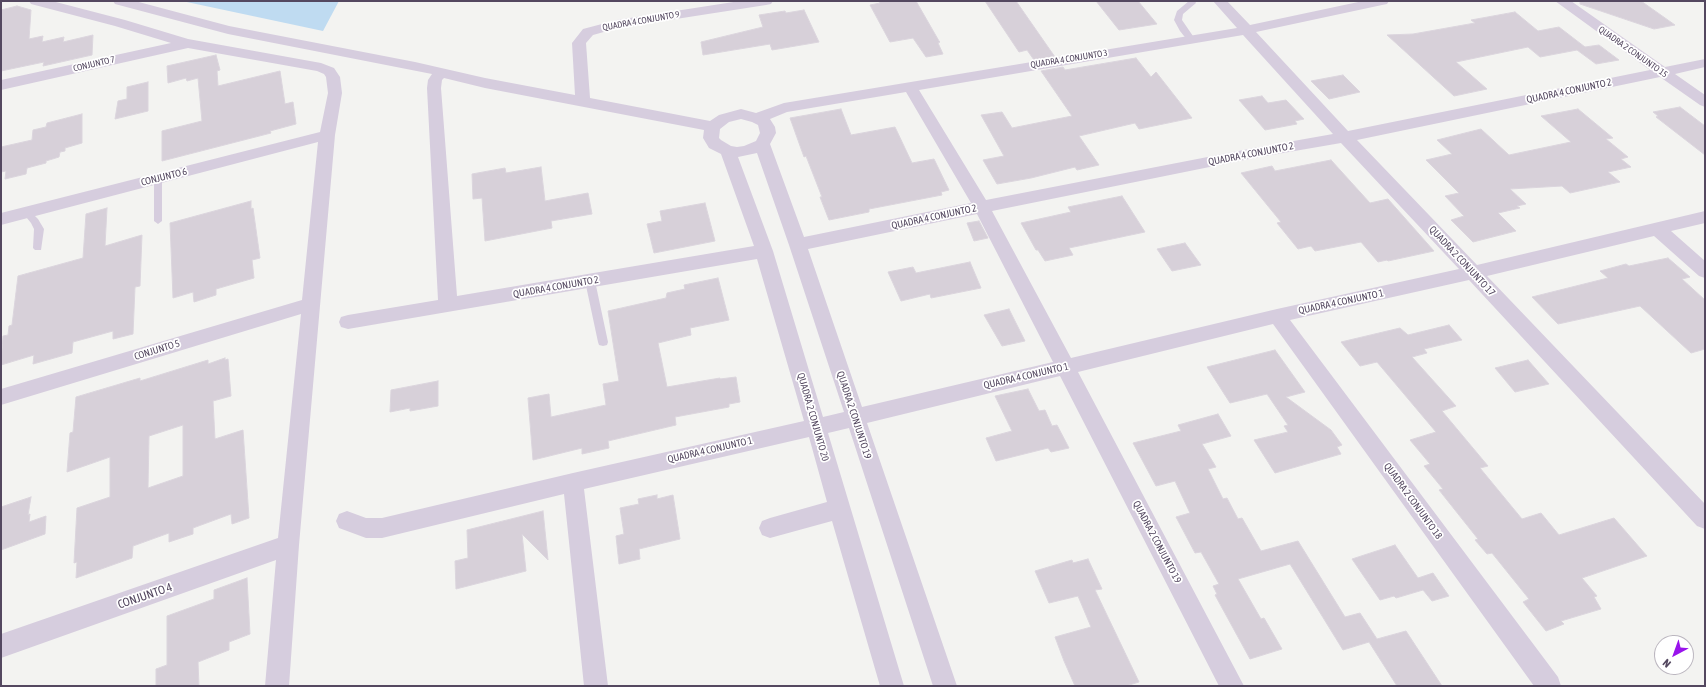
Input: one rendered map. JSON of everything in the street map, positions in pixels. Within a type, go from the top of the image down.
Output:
[{"type":"street","points":[[36,1],[120,23],[186,43],[321,67],[329,71],[334,77],[335,93],[327,135],[288,545],[277,686]]},
{"type":"street","points":[[120,1],[228,30],[441,72],[485,83],[713,127]]},
{"type":"street","name":"QUADRA 4 CONJUNTO 9","points":[[583,101],[579,43],[588,32],[617,24],[766,1]]},
{"type":"street","name":"QUADRA 2 CONJUNTO 17","points":[[1220,1],[1345,137],[1705,519]]},
{"type":"street","name":"QUADRA 4 CONJUNTO 3","points":[[758,118],[784,108],[1017,67],[1247,30],[1382,1]]},
{"type":"street","name":"QUADRA 2 CONJUNTO 15","points":[[1562,1],[1705,102]]},
{"type":"street","name":"CONJUNTO 7","points":[[1,86],[186,43]]},
{"type":"street","name":"QUADRA 4 CONJUNTO 2","points":[[798,245],[1254,153],[1345,137],[1705,63]]},
{"type":"street","points":[[441,72],[435,80],[434,88],[448,305]]},
{"type":"street","name":"QUADRA 2 CONJUNTO 19","points":[[910,87],[982,207],[1232,686]]},
{"type":"street","points":[[741,114],[758,118],[764,122],[768,132],[762,144],[747,151],[728,151],[720,148],[711,138],[713,127],[724,118],[741,114]]},
{"type":"street","name":"CONJUNTO 6","points":[[1,219],[327,135]]},
{"type":"street","name":"QUADRA 2 CONJUNTO 19","points":[[762,144],[798,245],[945,686]]},
{"type":"street","name":"QUADRA 2 CONJUNTO 20","points":[[728,151],[764,251],[892,686]]},
{"type":"street","name":"QUADRA 4 CONJUNTO 1","points":[[347,521],[366,528],[382,528],[573,482],[816,427],[854,416],[1277,316],[1473,273],[1705,216]]},
{"type":"street","points":[[1656,228],[1705,271]]},
{"type":"street","name":"QUADRA 4 CONJUNTO 2","points":[[348,322],[764,251]]},
{"type":"street","name":"CONJUNTO 5","points":[[1,397],[312,304]]},
{"type":"street","name":"QUADRA 2 CONJUNTO 18","points":[[1277,316],[1549,686]]},
{"type":"street","points":[[573,482],[596,686]]},
{"type":"street","points":[[770,528],[839,508]]},
{"type":"street","name":"CONJUNTO 4","points":[[1,646],[288,545]]},
{"type":"lane","points":[[1191,39],[1178,20],[1180,13],[1192,3]]},
{"type":"lane","points":[[158,178],[158,221]]},
{"type":"lane","points":[[26,212],[35,221],[39,229],[38,248]]},
{"type":"lane","points":[[590,281],[602,342]]},
{"type":"shaded area","points":[[182,1],[339,1],[323,31]]},
{"type":"building","points":[[879,1],[916,1],[940,42],[938,43],[943,54],[926,57],[913,38],[890,42],[870,5],[880,3]]},
{"type":"building","points":[[985,1],[1016,1],[1055,57],[1034,60],[1027,50],[1019,52]]},
{"type":"building","points":[[1096,1],[1138,1],[1157,24],[1119,30]]},
{"type":"building","points":[[1580,1],[1641,1],[1675,25],[1654,29],[1580,4]]},
{"type":"building","points":[[17,6],[31,10],[29,39],[43,36],[42,42],[64,37],[63,42],[93,35],[92,55],[43,66],[44,62],[1,71],[1,10]]},
{"type":"building","points":[[804,10],[819,42],[772,50],[770,44],[703,55],[701,42],[763,27],[759,15]]},
{"type":"building","points":[[1515,12],[1538,31],[1559,27],[1585,47],[1599,45],[1619,60],[1596,64],[1577,50],[1540,57],[1528,47],[1456,62],[1487,89],[1454,96],[1387,35],[1413,34],[1475,23],[1471,20]]},
{"type":"building","points":[[216,55],[220,70],[217,71],[218,86],[280,71],[285,104],[293,102],[296,124],[270,131],[271,133],[162,161],[162,131],[202,121],[198,78],[187,81],[186,78],[168,83],[167,66]]},
{"type":"building","points":[[1136,58],[1151,77],[1156,72],[1192,118],[1139,129],[1135,123],[1079,136],[1099,165],[1077,170],[1075,167],[1031,178],[997,184],[983,160],[1004,156],[981,115],[1002,112],[1012,128],[1072,116],[1041,71],[1063,67],[1065,70]]},
{"type":"building","points":[[1343,75],[1360,92],[1329,99],[1311,81]]},
{"type":"building","points":[[148,82],[148,111],[115,119],[118,101],[127,99],[127,87]]},
{"type":"building","points":[[1262,96],[1268,103],[1286,100],[1304,119],[1295,121],[1297,124],[1265,130],[1239,100]]},
{"type":"building","points":[[1680,107],[1705,126],[1705,155],[1656,117],[1658,116],[1653,112]]},
{"type":"building","points":[[841,109],[851,135],[895,127],[912,163],[934,159],[949,190],[941,192],[942,195],[869,209],[869,212],[829,220],[820,197],[822,197],[806,156],[804,157],[790,118]]},
{"type":"building","points":[[1578,109],[1613,138],[1606,139],[1628,157],[1621,159],[1631,167],[1608,172],[1620,182],[1570,193],[1562,186],[1510,189],[1526,204],[1517,206],[1520,208],[1498,213],[1516,231],[1473,242],[1451,220],[1464,216],[1445,196],[1459,193],[1426,160],[1452,154],[1437,140],[1481,129],[1509,155],[1571,142],[1541,116]]},
{"type":"building","points":[[82,114],[82,143],[65,148],[65,151],[60,152],[59,157],[46,161],[46,163],[27,168],[26,174],[5,179],[6,171],[1,172],[1,147],[32,140],[33,130],[46,127],[47,123]]},
{"type":"building","points":[[1331,160],[1370,203],[1388,199],[1434,251],[1378,262],[1361,242],[1315,251],[1311,246],[1298,249],[1277,223],[1281,222],[1241,173],[1272,166],[1275,171]]},
{"type":"building","points":[[541,167],[545,201],[588,193],[592,214],[551,221],[552,228],[485,241],[482,198],[473,199],[472,174],[505,168],[506,173]]},
{"type":"building","points":[[1122,196],[1145,232],[1069,248],[1073,255],[1045,261],[1038,250],[1036,250],[1021,223],[1071,212],[1068,207]]},
{"type":"building","points":[[251,201],[251,209],[253,208],[260,258],[252,260],[254,278],[216,289],[216,295],[194,302],[193,292],[173,298],[170,223]]},
{"type":"building","points":[[705,203],[715,241],[654,253],[647,224],[662,221],[660,211]]},
{"type":"building","points":[[107,208],[105,246],[142,235],[140,286],[135,287],[133,334],[113,339],[113,331],[73,342],[72,353],[33,364],[34,355],[1,365],[3,336],[8,335],[9,326],[12,325],[18,276],[83,258],[86,214]]},
{"type":"building","points":[[979,221],[988,238],[974,241],[967,223]]},
{"type":"building","points":[[1185,243],[1201,265],[1172,271],[1157,249]]},
{"type":"building","points":[[1668,258],[1690,277],[1682,279],[1705,300],[1705,349],[1691,353],[1640,306],[1558,324],[1532,297],[1608,278],[1600,271],[1626,264],[1629,266]]},
{"type":"building","points":[[970,262],[981,288],[931,298],[930,294],[901,301],[888,272],[913,267],[916,273]]},
{"type":"building","points":[[718,278],[729,320],[690,328],[691,335],[658,343],[667,387],[720,378],[736,377],[740,402],[729,404],[729,407],[675,417],[676,425],[608,441],[609,448],[582,454],[582,448],[533,460],[528,398],[549,394],[551,417],[606,405],[603,384],[619,381],[608,311],[666,298],[667,293],[685,289],[684,285]]},
{"type":"building","points":[[1009,309],[1025,341],[1002,346],[984,315]]},
{"type":"building","points":[[1449,325],[1462,340],[1424,349],[1427,353],[1412,357],[1456,406],[1442,411],[1488,466],[1480,468],[1522,519],[1541,513],[1559,535],[1614,518],[1647,556],[1582,578],[1597,596],[1594,597],[1601,609],[1561,621],[1564,624],[1546,631],[1523,602],[1529,599],[1492,553],[1487,554],[1475,540],[1478,539],[1439,490],[1443,489],[1424,466],[1430,464],[1410,440],[1436,432],[1377,362],[1360,366],[1341,342],[1400,328],[1408,335]]},
{"type":"building","points":[[1275,350],[1305,392],[1286,397],[1331,430],[1342,445],[1337,447],[1341,454],[1275,473],[1254,440],[1288,432],[1284,426],[1288,425],[1267,394],[1230,403],[1207,367]]},
{"type":"building","points":[[225,358],[225,360],[228,359],[231,396],[213,401],[215,439],[243,430],[249,518],[232,524],[231,514],[193,528],[193,534],[169,542],[169,533],[133,546],[132,558],[76,578],[77,562],[74,563],[77,508],[110,497],[110,457],[67,472],[70,433],[73,432],[76,397],[140,378],[140,381],[208,360],[208,364]],"holes":[[[183,425],[183,476],[148,488],[149,436]]]},
{"type":"building","points":[[1528,360],[1549,384],[1515,392],[1495,368]]},
{"type":"building","points":[[438,381],[438,406],[410,411],[410,408],[390,412],[391,390]]},
{"type":"building","points":[[1028,389],[1039,411],[1045,410],[1052,426],[1057,425],[1069,448],[1051,452],[1048,448],[996,461],[986,438],[1012,431],[995,396]]},
{"type":"building","points":[[1218,414],[1231,436],[1202,444],[1216,467],[1208,469],[1223,499],[1227,498],[1238,519],[1242,518],[1261,551],[1298,541],[1345,617],[1360,613],[1377,639],[1406,631],[1442,686],[1397,686],[1369,642],[1343,650],[1290,564],[1238,579],[1261,619],[1264,618],[1282,649],[1250,659],[1215,595],[1217,594],[1213,586],[1219,584],[1201,552],[1195,553],[1176,517],[1190,513],[1175,481],[1156,486],[1133,443],[1181,431],[1178,425]]},
{"type":"building","points":[[657,495],[657,499],[673,495],[680,539],[639,549],[640,559],[619,564],[616,536],[624,534],[620,508],[639,504],[638,499]]},
{"type":"building","points":[[31,497],[28,515],[30,514],[29,522],[46,516],[45,534],[1,550],[1,507]]},
{"type":"building","points":[[543,511],[548,560],[522,534],[526,571],[456,589],[455,561],[468,558],[467,530]]},
{"type":"building","points":[[1395,545],[1418,578],[1433,573],[1449,596],[1432,601],[1423,590],[1396,598],[1394,596],[1380,600],[1352,559]]},
{"type":"building","points":[[1088,559],[1102,589],[1095,590],[1139,682],[1126,686],[1075,686],[1064,661],[1055,637],[1091,627],[1078,596],[1049,603],[1035,571],[1072,560],[1073,563]]},
{"type":"building","points":[[247,578],[250,634],[229,642],[229,650],[198,662],[199,686],[156,686],[156,669],[167,665],[167,616],[214,599],[214,590]]}]
